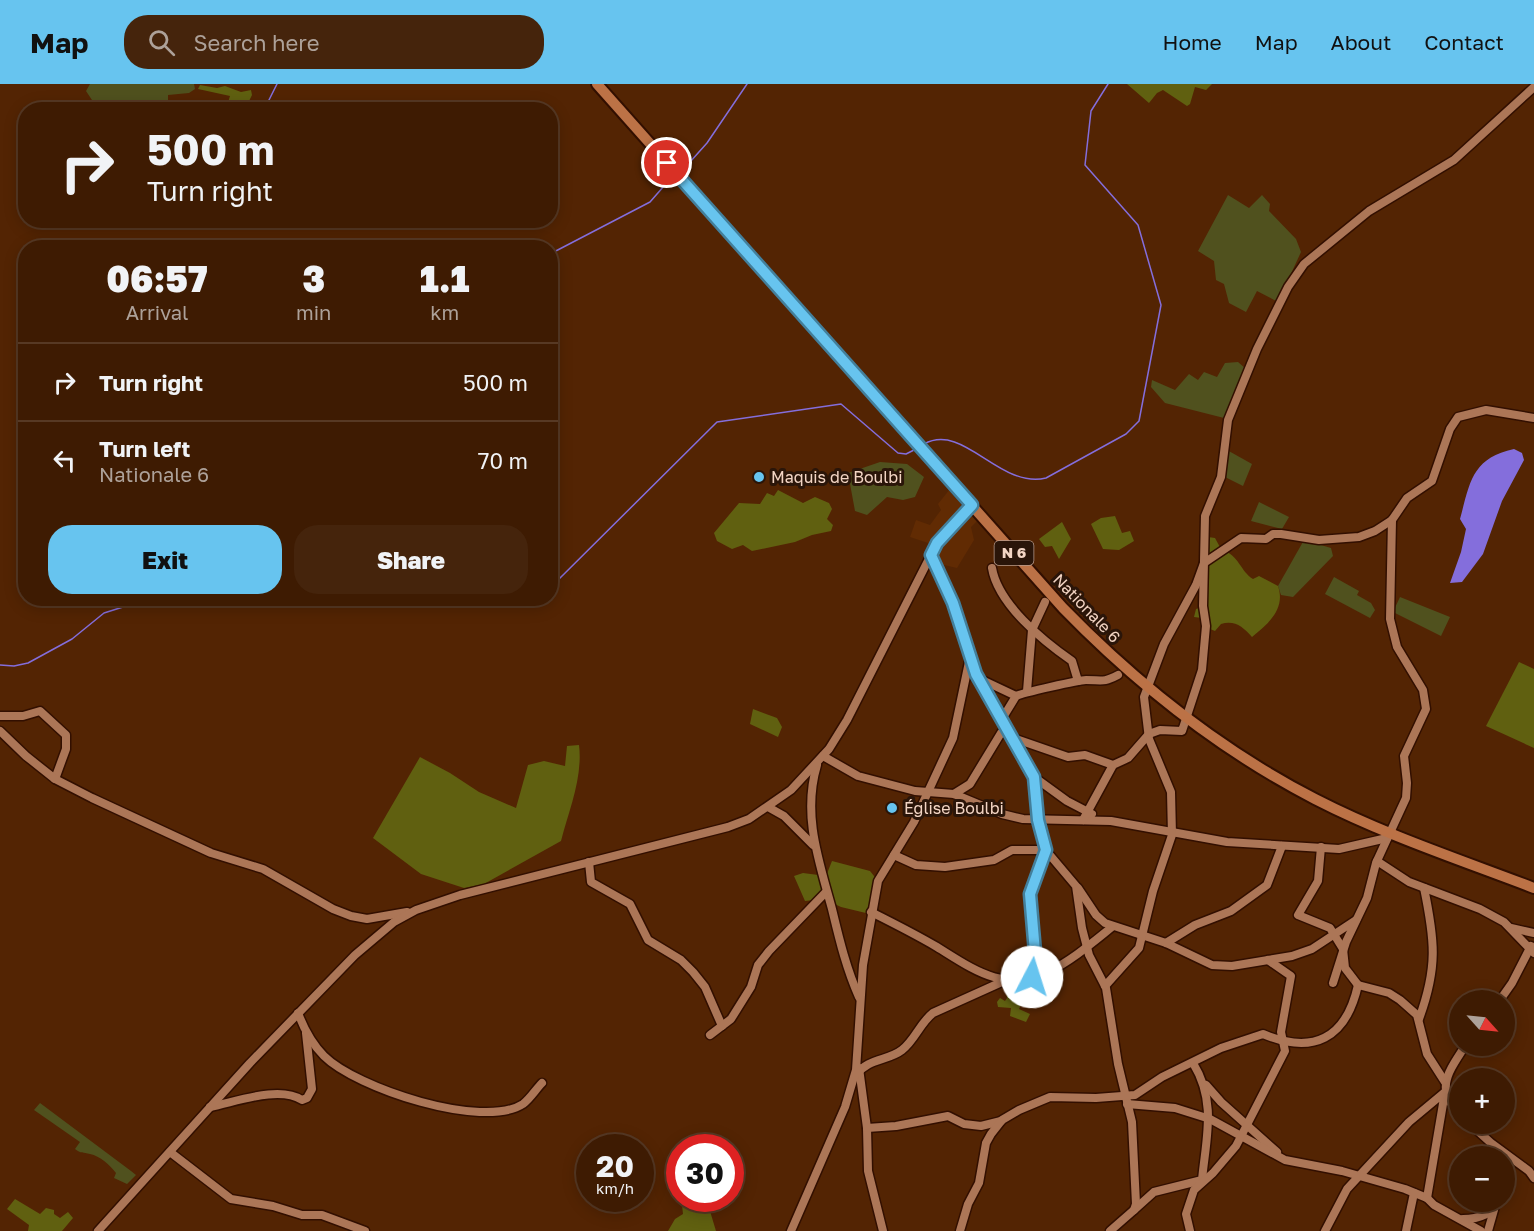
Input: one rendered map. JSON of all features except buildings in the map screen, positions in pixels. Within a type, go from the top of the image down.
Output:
[{"type":"main road","name":"Nationale 6","points":[[597,84],[1078,623],[1148,687],[1187,719],[1287,784],[1331,807],[1388,835],[1534,888]]},
{"type":"street","points":[[1085,816],[1113,765],[1128,758],[1149,734],[1160,730],[1182,731],[1187,719],[1202,670],[1206,626],[1203,606],[1205,516],[1221,477],[1230,414],[1257,349],[1295,275],[1304,264],[1369,211],[1454,160],[1534,87]]},
{"type":"street","points":[[1105,986],[1135,955],[1173,832],[1171,792],[1152,748],[1144,704],[1164,644],[1196,585],[1204,563],[1241,538],[1266,539],[1274,534],[1281,534],[1313,539],[1348,538],[1375,531],[1392,520],[1407,498],[1432,481],[1450,429],[1458,417],[1486,411],[1534,418]]},
{"type":"street","points":[[0,731],[55,779],[211,853],[263,869],[351,916],[367,919],[416,910],[460,895],[728,827],[749,819],[768,807],[791,790],[820,759],[847,720],[937,543],[972,505]]},
{"type":"street","points":[[1333,983],[1343,949],[1366,898],[1377,861],[1408,792],[1404,756],[1424,719],[1426,710],[1423,690],[1397,647],[1390,619],[1392,520]]},
{"type":"street","points":[[931,555],[953,603],[968,644],[970,657],[980,679],[1034,777],[1038,820],[1046,850],[1076,886],[1096,915],[1112,927],[1142,934],[1212,965],[1232,966],[1285,958],[1312,949],[1356,920]]},
{"type":"street","points":[[992,568],[994,583],[999,591],[1032,630],[1051,643],[1059,653],[1072,660],[1078,681]]},
{"type":"street","points":[[1027,691],[1032,630],[1045,602]]},
{"type":"street","points":[[883,1231],[868,1172],[867,1128],[859,1059],[860,1000],[871,912],[878,881],[914,822],[953,738],[970,657]]},
{"type":"street","points":[[954,794],[970,784],[1001,733],[1016,696],[1027,691],[1042,691],[1078,681],[1106,682],[1118,675]]},
{"type":"street","points":[[980,679],[1016,696]]},
{"type":"street","points":[[0,716],[23,716],[40,711],[66,735],[66,749],[55,779]]},
{"type":"street","points":[[1013,738],[1068,757],[1085,755],[1113,765]]},
{"type":"street","points":[[820,759],[858,777],[915,790],[954,794],[1009,816],[1038,820],[1085,816],[1220,841],[1322,848],[1343,848],[1388,835]]},
{"type":"street","points":[[820,759],[813,782],[814,846],[852,980],[860,1000]]},
{"type":"street","points":[[1034,777],[1085,816]]},
{"type":"street","points":[[768,807],[784,816],[814,846]]},
{"type":"street","points":[[1166,944],[1195,925],[1232,911],[1267,885],[1282,846]]},
{"type":"street","points":[[1322,848],[1318,881],[1298,915],[1325,925],[1335,934],[1343,949],[1345,968],[1358,985],[1379,989],[1395,996],[1419,1018]]},
{"type":"street","points":[[894,855],[916,865],[945,867],[994,860],[1012,850],[1046,850]]},
{"type":"street","points":[[1032,977],[1035,952],[1030,894],[1046,850]]},
{"type":"street","points":[[1377,861],[1409,882],[1480,909],[1510,928],[1531,947],[1508,990]]},
{"type":"street","points":[[589,862],[591,882],[630,904],[648,940],[681,960],[693,972],[705,987],[722,1026]]},
{"type":"street","points":[[1076,886],[1082,928],[1089,955],[1105,986],[1133,1134],[1136,1204],[1134,1210]]},
{"type":"street","points":[[1424,888],[1433,936],[1434,955],[1426,999],[1419,1018],[1427,1054],[1445,1082]]},
{"type":"street","points":[[710,1035],[736,1012],[751,987],[758,965],[765,956],[826,892]]},
{"type":"street","points":[[98,1231],[210,1107],[355,955],[394,922],[416,910]]},
{"type":"street","points":[[871,912],[937,947],[963,964],[1007,980]]},
{"type":"street","points":[[853,1079],[860,1070],[872,1062],[903,1049],[933,1013],[987,987],[1007,980],[1032,977],[1047,972],[1088,946],[1112,927]]},
{"type":"street","points":[[1510,928],[1534,933]]},
{"type":"street","points":[[1190,1231],[1186,1214],[1194,1190],[1229,1156],[1248,1125],[1285,1051],[1281,1032],[1291,976],[1268,960]]},
{"type":"street","points":[[1127,1101],[1162,1077],[1221,1048],[1263,1034],[1295,1044],[1326,1039],[1344,1021],[1352,1008],[1358,985]]},
{"type":"street","points":[[298,1014],[306,1032],[325,1057],[377,1088],[429,1106],[479,1113],[512,1109],[524,1103],[542,1083]]},
{"type":"street","points":[[210,1107],[272,1094],[294,1095],[302,1100],[307,1098],[312,1089],[306,1032]]},
{"type":"street","points":[[1427,1198],[1445,1082],[1447,1073],[1458,1056]]},
{"type":"street","points":[[791,1231],[845,1107],[859,1059]]},
{"type":"street","points":[[1193,1063],[1204,1082],[1221,1102],[1285,1160]]},
{"type":"street","points":[[1202,1180],[1210,1119],[1204,1082]]},
{"type":"street","points":[[1445,1092],[1449,1101]]},
{"type":"street","points":[[1325,1231],[1347,1189],[1409,1122],[1445,1092]]},
{"type":"street","points":[[867,1128],[896,1126],[948,1116],[964,1124],[981,1126],[1002,1120],[1050,1097],[1159,1105],[1210,1119],[1285,1160],[1360,1176],[1427,1198],[1434,1205],[1481,1231]]},
{"type":"street","points":[[960,1231],[968,1204],[979,1183],[986,1143],[1002,1120]]},
{"type":"street","points":[[1481,1134],[1494,1146]]},
{"type":"street","points":[[170,1152],[224,1194],[239,1202],[273,1206],[302,1215],[322,1215],[365,1231]]},
{"type":"street","points":[[1515,1162],[1529,1171],[1534,1178]]},
{"type":"street","points":[[1110,1231],[1154,1192],[1202,1180]]},
{"type":"street","points":[[1406,1231],[1414,1193]]},
{"type":"street","points":[[1459,1219],[1472,1219],[1485,1212]]},
{"type":"street","points":[[1488,1231],[1494,1212]]},
{"type":"shaded area","points":[[90,84],[194,84],[195,89],[189,93],[168,95],[168,102],[93,102],[86,91]]},
{"type":"shaded area","points":[[1127,84],[1212,84],[1206,90],[1195,87],[1190,104],[1187,106],[1163,90],[1157,93],[1149,103]]},
{"type":"shaded area","points":[[200,85],[217,88],[225,86],[241,92],[251,90],[252,95],[248,102],[228,102],[230,96],[198,89]]},
{"type":"shaded area","points":[[1228,195],[1249,208],[1262,195],[1270,204],[1269,211],[1296,239],[1301,252],[1278,302],[1257,291],[1246,312],[1229,303],[1224,284],[1216,280],[1214,261],[1198,251]]},
{"type":"shaded area","points":[[1238,362],[1246,369],[1234,393],[1228,419],[1165,403],[1151,387],[1152,380],[1175,390],[1189,374],[1198,380],[1204,372],[1217,377],[1225,363]]},
{"type":"shaded area","points":[[1514,449],[1522,453],[1524,460],[1502,501],[1483,554],[1462,582],[1450,583],[1466,529],[1460,519],[1470,483],[1481,465],[1500,453]]},
{"type":"shaded area","points":[[1227,450],[1252,464],[1243,486],[1223,476]]},
{"type":"shaded area","points":[[880,462],[907,464],[924,477],[915,497],[903,500],[887,497],[867,515],[855,511],[848,473]]},
{"type":"shaded area","points":[[950,489],[978,520],[971,527],[974,540],[957,568],[935,563],[931,544],[910,537],[916,520],[930,525],[941,510],[938,504]]},
{"type":"shaded area","points":[[778,490],[803,503],[815,497],[829,503],[832,509],[827,519],[833,525],[831,531],[795,542],[752,551],[743,545],[732,549],[717,541],[714,533],[739,503],[760,504],[767,493],[774,496]]},
{"type":"shaded area","points":[[1259,502],[1289,517],[1282,529],[1251,521]]},
{"type":"shaded area","points":[[1115,516],[1122,533],[1130,531],[1134,541],[1119,550],[1103,549],[1091,524],[1101,518]]},
{"type":"shaded area","points":[[1062,522],[1071,539],[1059,559],[1052,546],[1045,547],[1039,539]]},
{"type":"shaded area","points":[[1208,537],[1215,538],[1221,549],[1236,559],[1253,579],[1259,576],[1278,586],[1280,602],[1278,609],[1264,627],[1252,637],[1242,627],[1235,624],[1221,624],[1215,631],[1210,629],[1210,619],[1194,617],[1196,609],[1202,607]]},
{"type":"shaded area","points":[[1304,540],[1331,548],[1333,556],[1293,597],[1281,595],[1278,586]]},
{"type":"shaded area","points":[[1334,577],[1359,591],[1357,595],[1371,603],[1375,610],[1370,618],[1325,594]]},
{"type":"shaded area","points":[[1400,597],[1450,617],[1441,636],[1393,612]]},
{"type":"shaded area","points":[[1519,662],[1534,669],[1534,748],[1486,726]]},
{"type":"shaded area","points":[[753,709],[777,718],[782,727],[778,737],[750,724]]},
{"type":"shaded area","points":[[579,745],[577,781],[561,841],[484,884],[464,888],[421,874],[373,838],[420,757],[479,792],[516,808],[528,765],[544,761],[565,766],[567,746]]},
{"type":"shaded area","points":[[832,861],[870,871],[878,881],[870,914],[841,907],[824,899],[805,901],[794,876],[803,873],[826,876]]},
{"type":"shaded area","points":[[1005,984],[1014,984],[1014,997],[1021,1005],[1019,1009],[1030,1014],[1026,1022],[1010,1016],[1011,1008],[998,1007],[997,1002],[1000,998],[1005,1001],[1007,998]]},
{"type":"shaded area","points":[[40,1103],[136,1175],[127,1184],[114,1178],[116,1173],[101,1159],[77,1151],[75,1149],[80,1142],[34,1110]]},
{"type":"shaded area","points":[[15,1199],[40,1214],[46,1208],[54,1210],[54,1214],[60,1218],[68,1212],[73,1218],[62,1231],[28,1231],[29,1225],[7,1209]]},
{"type":"shaded area","points":[[683,1212],[710,1212],[716,1231],[668,1231],[675,1219]]},
{"type":"waterway","points":[[268,102],[277,84]]},
{"type":"waterway","points":[[690,162],[707,143],[747,84]]},
{"type":"waterway","points":[[924,444],[939,440],[953,442],[1013,474],[1029,479],[1046,478],[1126,434],[1139,421],[1161,305],[1138,225],[1085,165],[1091,111],[1108,84]]},
{"type":"waterway","points":[[558,250],[650,202],[664,186]]},
{"type":"waterway","points":[[558,580],[717,422],[841,404],[898,453],[906,454],[914,450]]},
{"type":"waterway","points":[[0,665],[14,666],[28,663],[72,639],[104,613],[124,606]]},
{"type":"place","name":"Maquis de Boulbi","points":[[759,477]]},
{"type":"place","name":"Église Boulbi","points":[[892,808]]},
{"type":"route","points":[[667,163],[972,505],[937,543],[931,555],[953,603],[976,674],[1034,777],[1038,820],[1042,842],[1046,850],[1030,894],[1035,952],[1032,977]]}]
